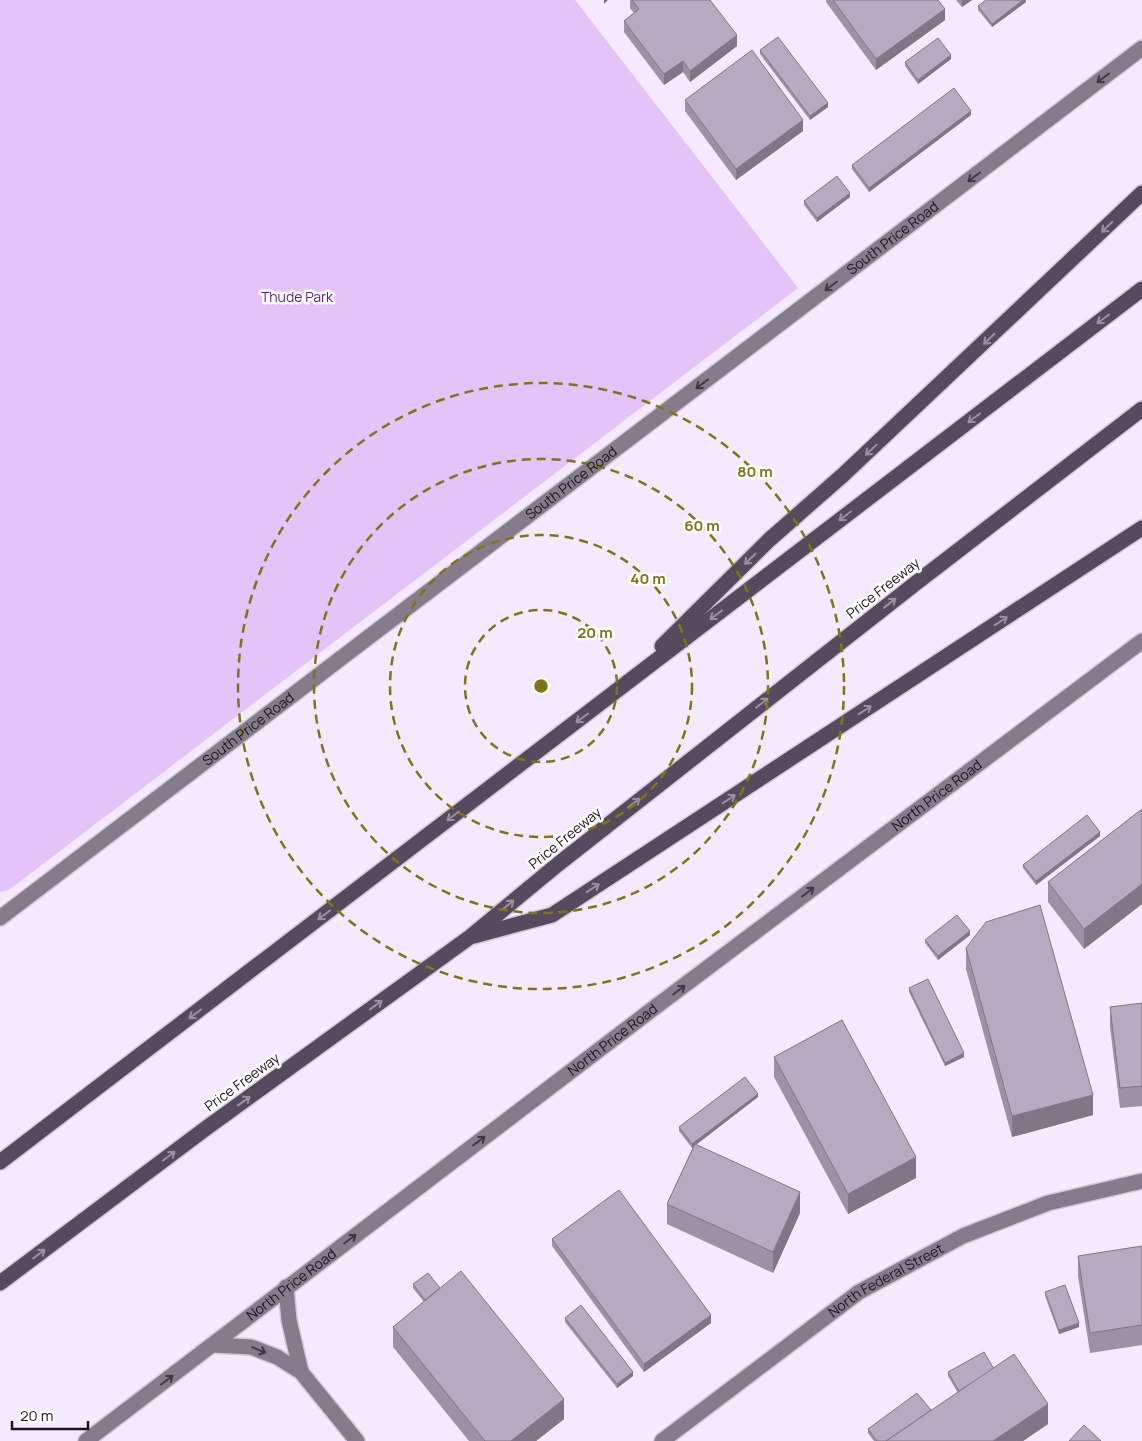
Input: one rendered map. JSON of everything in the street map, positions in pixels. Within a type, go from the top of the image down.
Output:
[{"type":"highway","points":[[620,688],[769,540],[857,462],[1142,193]]},
{"type":"highway","points":[[0,1162],[1142,290]]},
{"type":"highway","name":"Price Freeway","points":[[0,1283],[205,1129],[470,936],[556,865],[1142,409]]},
{"type":"highway","points":[[470,936],[552,915],[1142,528]]},
{"type":"main road","name":"South Price Road","points":[[0,918],[1142,48]]},
{"type":"main road","name":"North Price Road","points":[[86,1441],[286,1287],[1142,641]]},
{"type":"main road","name":"North Federal Street","points":[[662,1441],[860,1292],[955,1240],[1048,1203],[1142,1181]]},
{"type":"main road","points":[[286,1287],[290,1320],[301,1372]]},
{"type":"main road","points":[[213,1345],[251,1347],[277,1357],[301,1372],[357,1441]]},
{"type":"green space","name":"Thude Park","points":[[0,0],[575,0],[798,288],[9,890],[0,892]]},
{"type":"building","points":[[632,0],[710,0],[737,35],[690,71],[683,61],[664,74],[624,21],[639,9]]},
{"type":"building","points":[[833,0],[938,0],[945,9],[876,59]]},
{"type":"building","points":[[986,0],[1023,0],[992,24],[978,6]]},
{"type":"building","points":[[778,37],[828,103],[810,116],[760,50]]},
{"type":"building","points":[[938,38],[951,55],[918,80],[905,62]]},
{"type":"building","points":[[752,50],[803,120],[736,169],[685,100]]},
{"type":"building","points":[[954,88],[971,111],[869,188],[852,165]]},
{"type":"building","points":[[837,176],[850,193],[817,218],[804,201]]},
{"type":"building","points":[[1142,809],[1142,884],[1084,929],[1048,882]]},
{"type":"building","points":[[1087,815],[1100,832],[1036,881],[1023,865]]},
{"type":"building","points":[[1040,905],[1093,1095],[1012,1116],[966,948],[986,922]]},
{"type":"building","points":[[957,915],[970,931],[938,956],[925,940]]},
{"type":"building","points":[[928,979],[964,1053],[945,1063],[909,988]]},
{"type":"building","points":[[1142,1003],[1142,1086],[1120,1088],[1110,1007]]},
{"type":"building","points":[[842,1020],[916,1157],[848,1194],[774,1057]]},
{"type":"building","points":[[745,1077],[758,1094],[692,1144],[679,1127]]},
{"type":"building","points":[[695,1144],[800,1192],[773,1252],[667,1204]]},
{"type":"building","points":[[619,1190],[711,1315],[644,1364],[552,1239]]},
{"type":"building","points":[[1142,1246],[1142,1325],[1090,1333],[1078,1256]]},
{"type":"building","points":[[461,1271],[564,1399],[511,1441],[485,1441],[393,1327]]},
{"type":"building","points":[[428,1273],[440,1288],[425,1300],[413,1284]]},
{"type":"building","points":[[1065,1285],[1079,1323],[1059,1330],[1045,1292]]},
{"type":"building","points":[[581,1305],[633,1372],[617,1384],[565,1318]]},
{"type":"building","points":[[984,1352],[994,1369],[959,1391],[948,1372]]},
{"type":"building","points":[[1014,1354],[1048,1404],[993,1441],[886,1441]]},
{"type":"building","points":[[917,1393],[931,1410],[886,1441],[877,1441],[868,1429]]},
{"type":"building","points":[[1084,1425],[1101,1441],[1069,1441]]}]
